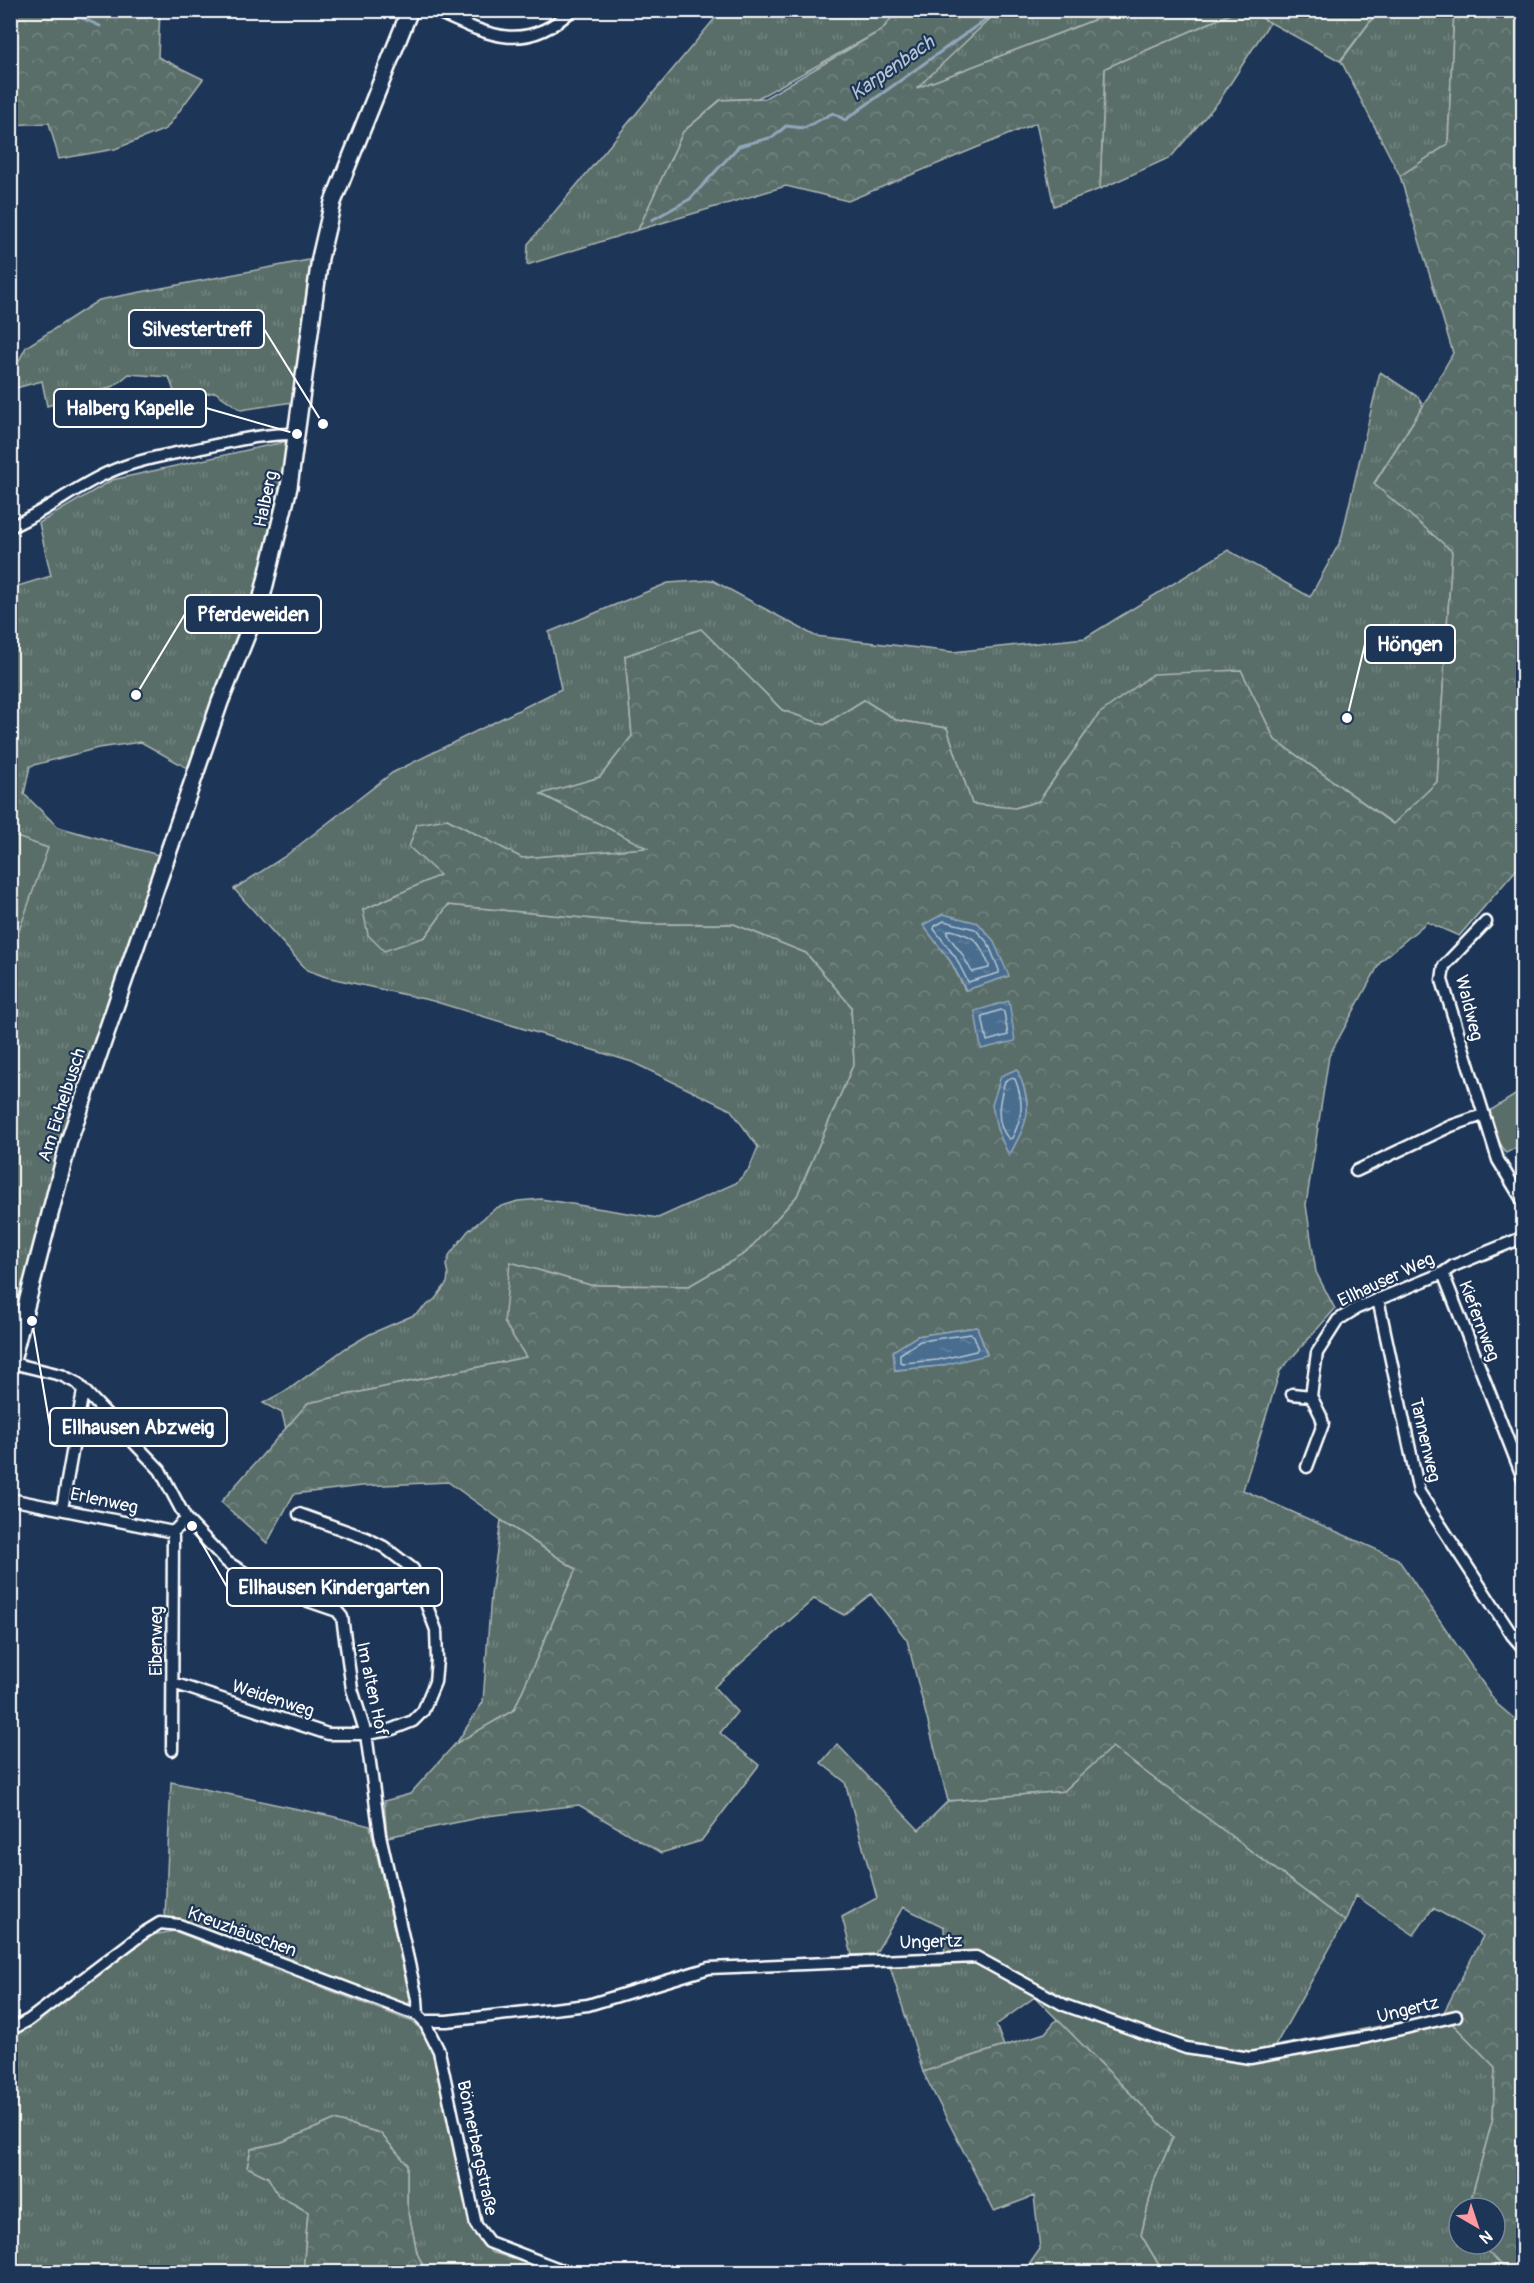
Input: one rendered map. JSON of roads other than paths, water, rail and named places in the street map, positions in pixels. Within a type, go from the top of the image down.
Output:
[{"type":"street","name":"Halberg","points":[[165,859],[220,702],[262,597],[289,487],[320,258],[333,202],[410,10]]},
{"type":"street","points":[[433,10],[466,26],[496,36],[517,38],[545,30],[572,10]]},
{"type":"street","points":[[10,527],[30,519],[107,473],[151,458],[268,435],[297,434]]},
{"type":"street","name":"Am Eichelbusch","points":[[11,1366],[69,1141],[165,859]]},
{"type":"street","name":"Waldweg","points":[[1486,922],[1444,966],[1442,980],[1498,1160],[1524,1203]]},
{"type":"street","points":[[1356,1171],[1451,1126],[1483,1115]]},
{"type":"street","name":"Ellhauser Weg","points":[[1311,1396],[1317,1353],[1338,1320],[1357,1308],[1524,1237]]},
{"type":"street","name":"Kiefernweg","points":[[1443,1273],[1524,1481]]},
{"type":"street","name":"Tannenweg","points":[[1378,1299],[1419,1492],[1512,1635],[1524,1649]]},
{"type":"street","name":"Im alten Hof","points":[[11,1366],[61,1375],[76,1383],[160,1470],[186,1519],[227,1562],[270,1588],[337,1611],[342,1617],[352,1689],[366,1734],[380,1835],[421,2018]]},
{"type":"street","points":[[62,1509],[83,1391]]},
{"type":"street","points":[[1292,1394],[1311,1396],[1323,1424],[1306,1467]]},
{"type":"street","name":"Erlenweg","points":[[10,1499],[173,1532]]},
{"type":"street","name":"Weidenweg","points":[[173,1683],[328,1734],[366,1734],[390,1730],[413,1721],[423,1711],[435,1682],[436,1630],[413,1569],[384,1547],[366,1538],[299,1514]]},
{"type":"street","points":[[173,1532],[186,1519]]},
{"type":"street","name":"Eibenweg","points":[[172,1750],[173,1532]]},
{"type":"street","points":[[1512,1635],[1524,1633]]},
{"type":"street","name":"Kreuzhäuschen","points":[[10,2030],[29,2020],[142,1934],[160,1923],[179,1925],[421,2018]]},
{"type":"street","name":"Ungertz","points":[[421,2018],[447,2021],[588,2005],[709,1968],[976,1957],[1064,2005],[1186,2048],[1250,2058],[1367,2037],[1456,2016]]},
{"type":"street","name":"Bönnerbergstraße","points":[[421,2018],[439,2051],[476,2226],[489,2242],[567,2272]]},
{"type":"water","points":[[943,914],[978,923],[993,940],[1009,976],[966,990],[951,962],[923,925]]},
{"type":"water","points":[[1009,1001],[1015,1041],[981,1049],[975,1011]]},
{"type":"water","points":[[1017,1069],[1026,1094],[1027,1114],[1009,1156],[997,1129],[992,1105],[1001,1076]]},
{"type":"water","points":[[977,1327],[987,1355],[939,1366],[895,1370],[893,1351],[917,1336]]},
{"type":"waterway","points":[[64,10],[100,26]]},
{"type":"waterway","name":"Karpenbach","points":[[652,220],[690,199],[739,146],[773,137],[786,126],[804,128],[833,113],[845,120],[999,10]]},
{"type":"waterway","points":[[1402,1284],[1412,1280]]},
{"type":"waterway","points":[[1359,1301],[1391,1288]]},
{"type":"waterway","points":[[1319,1341],[1332,1318],[1348,1306]]},
{"type":"waterway","points":[[1304,1391],[1306,1391],[1310,1364]]},
{"type":"place","name":"Silvestertreff","points":[[323,424]]},
{"type":"place","name":"Halberg Kapelle","points":[[297,434]]},
{"type":"place","name":"Pferdeweiden","points":[[136,695]]},
{"type":"place","name":"Höngen","points":[[1347,718]]},
{"type":"place","name":"Ellhausen Abzweig","points":[[32,1321]]},
{"type":"place","name":"Ellhausen Kindergarten","points":[[192,1526]]}]
